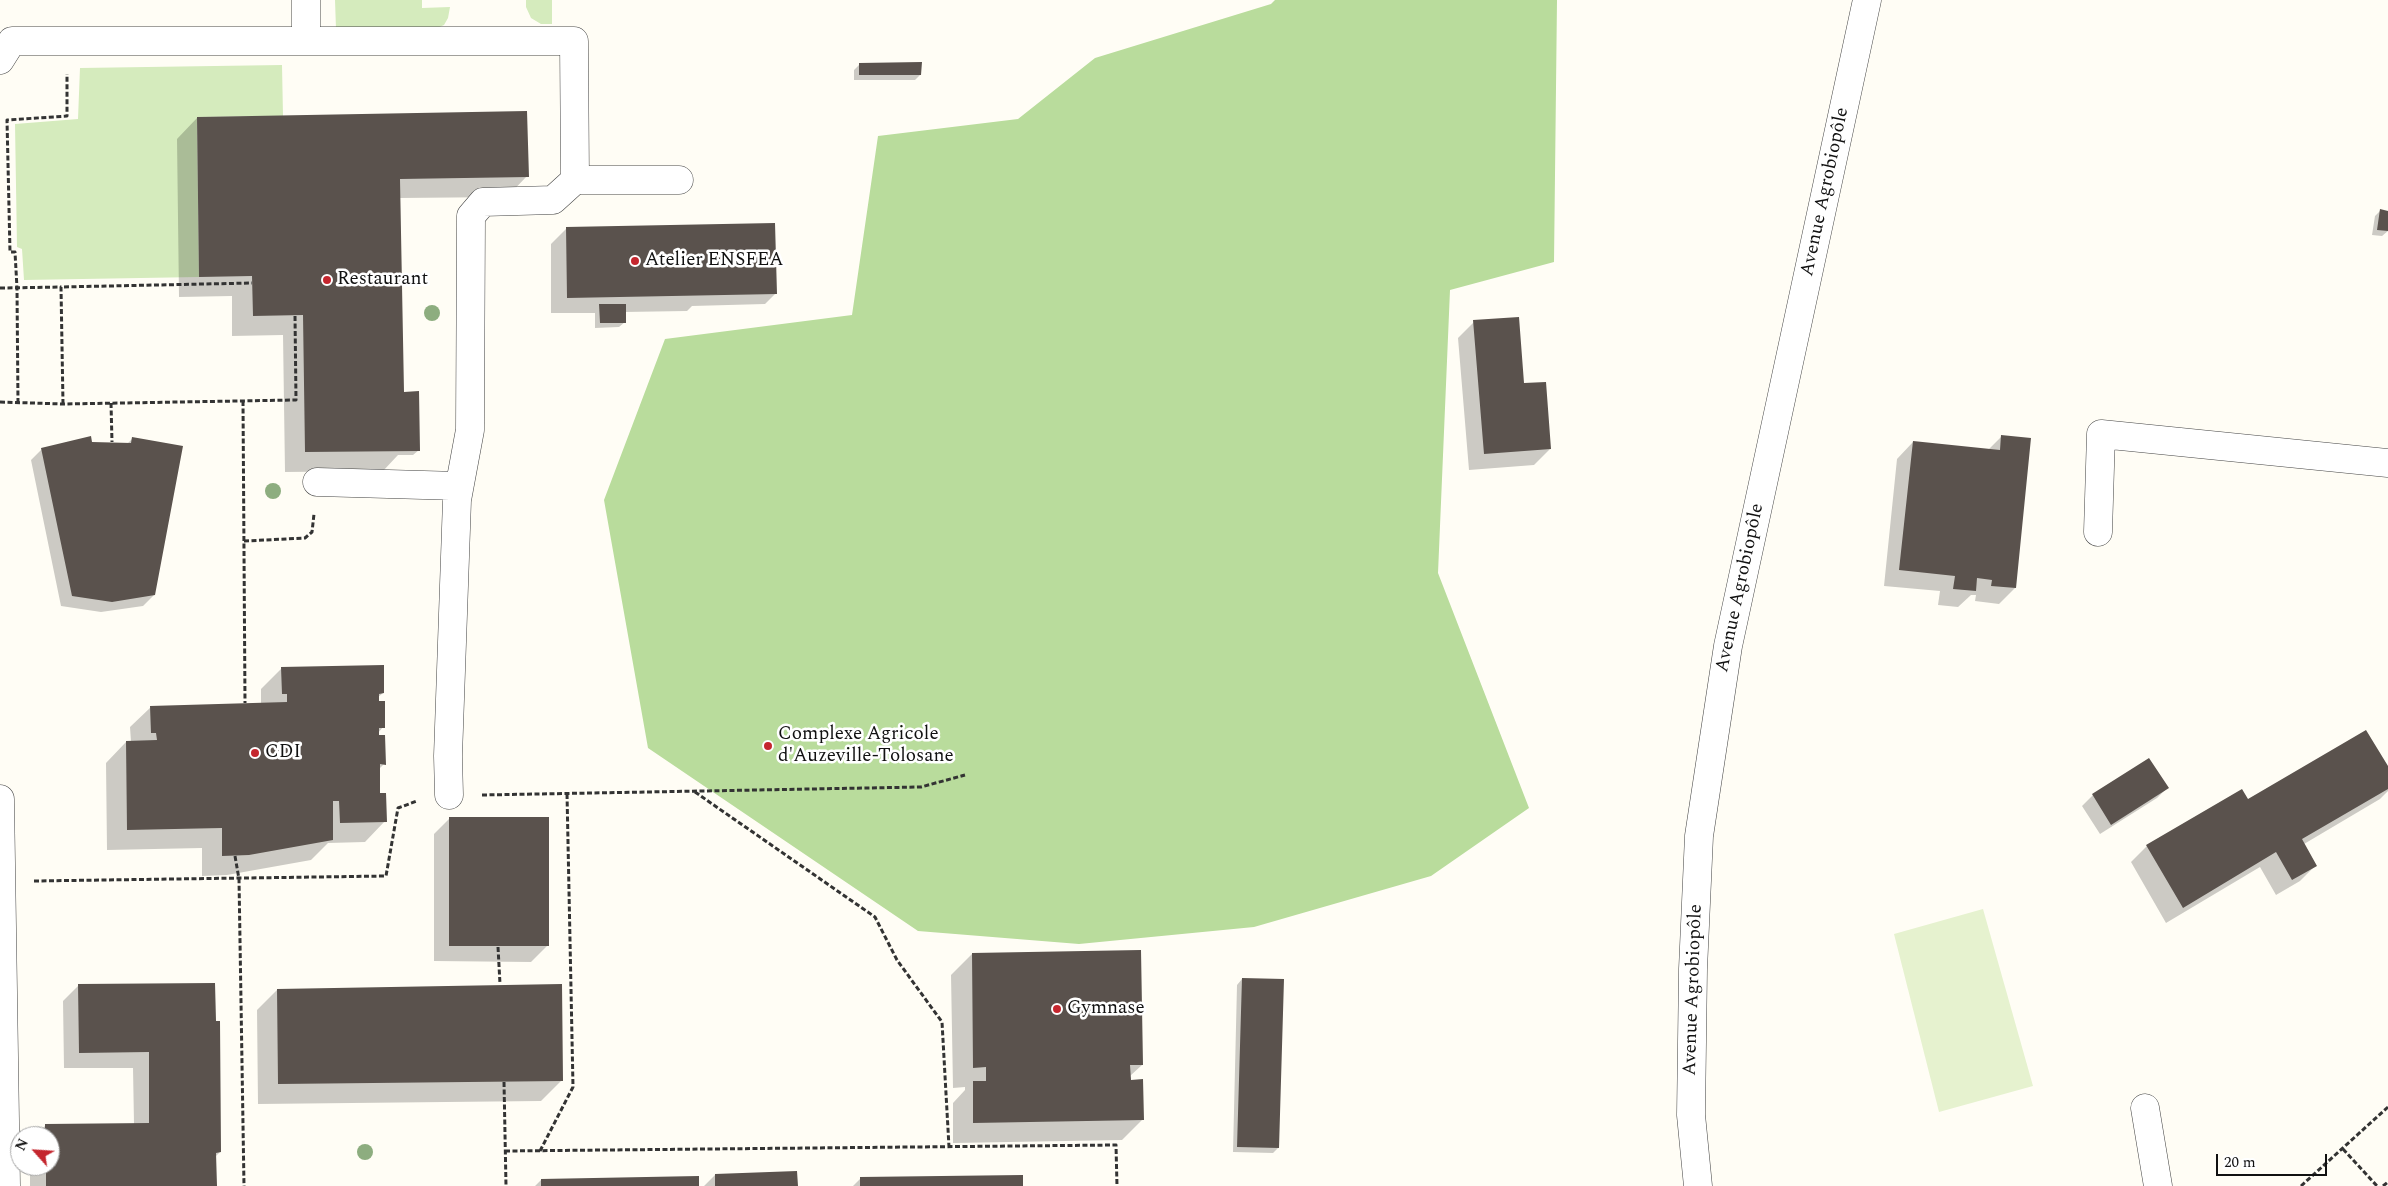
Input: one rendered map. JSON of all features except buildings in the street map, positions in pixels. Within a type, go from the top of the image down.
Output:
[{"type":"street","points":[[306,0],[306,41]]},
{"type":"street","name":"Avenue Agrobiopôle","points":[[1698,1186],[1691,1115],[1692,969],[1699,836],[1728,646],[1867,0]]},
{"type":"street","points":[[0,60],[12,41],[574,42],[575,180]]},
{"type":"street","points":[[439,796],[448,756],[457,500],[470,430],[471,216],[483,202],[553,200],[575,180],[679,180]]},
{"type":"street","points":[[2098,532],[2101,434],[2388,463]]},
{"type":"street","points":[[317,482],[459,486]]},
{"type":"street","points":[[0,799],[4,1179]]},
{"type":"street","points":[[2145,1108],[2158,1186]]},
{"type":"path","points":[[18,403],[17,288],[15,252],[10,252],[8,120],[67,116],[67,41]]},
{"type":"path","points":[[0,288],[252,283]]},
{"type":"path","points":[[61,287],[62,404]]},
{"type":"path","points":[[0,402],[62,404],[296,400],[295,315]]},
{"type":"path","points":[[243,401],[245,703]]},
{"type":"path","points":[[111,403],[112,442]]},
{"type":"path","points":[[244,542],[305,538],[312,532],[317,482]]},
{"type":"path","points":[[1,882],[386,876],[398,808],[439,796],[921,787],[965,775]]},
{"type":"path","points":[[694,792],[875,917],[897,960],[942,1022],[949,1147]]},
{"type":"path","points":[[540,1151],[573,1087],[567,793]]},
{"type":"path","points":[[235,856],[239,879],[244,1186]]},
{"type":"path","points":[[498,947],[500,984]]},
{"type":"path","points":[[504,1082],[506,1186]]},
{"type":"path","points":[[2301,1186],[2388,1107]]},
{"type":"path","points":[[505,1151],[1116,1146],[1117,1186]]},
{"type":"path","points":[[2343,1149],[2377,1186]]},
{"type":"path","points":[[2384,1186],[2388,1182]]},
{"type":"green space","points":[[335,0],[422,0],[422,8],[450,7],[448,18],[444,25],[435,29],[336,29]]},
{"type":"green space","points":[[526,0],[552,0],[552,24],[541,24],[531,18],[526,7]]},
{"type":"green space","points":[[1275,0],[1557,0],[1554,262],[1450,290],[1438,573],[1529,808],[1431,876],[1254,927],[1079,944],[918,931],[648,748],[604,500],[665,339],[852,315],[878,136],[1018,119],[1095,58],[1271,4]]},
{"type":"green space","points":[[282,65],[283,116],[197,117],[199,277],[24,280],[22,249],[17,247],[15,124],[78,119],[80,68]]},
{"type":"green space","points":[[1983,909],[2033,1086],[1939,1112],[1894,934]]},
{"type":"place","name":"Atelier ENSFEA","points":[[635,261]]},
{"type":"place","name":"Restaurant","points":[[327,280]]},
{"type":"place","name":"Complexe Agricole d'Auzeville-Tolosane","points":[[768,746]]},
{"type":"place","name":"CDI","points":[[255,753]]},
{"type":"place","name":"Gymnase","points":[[1057,1009]]}]
